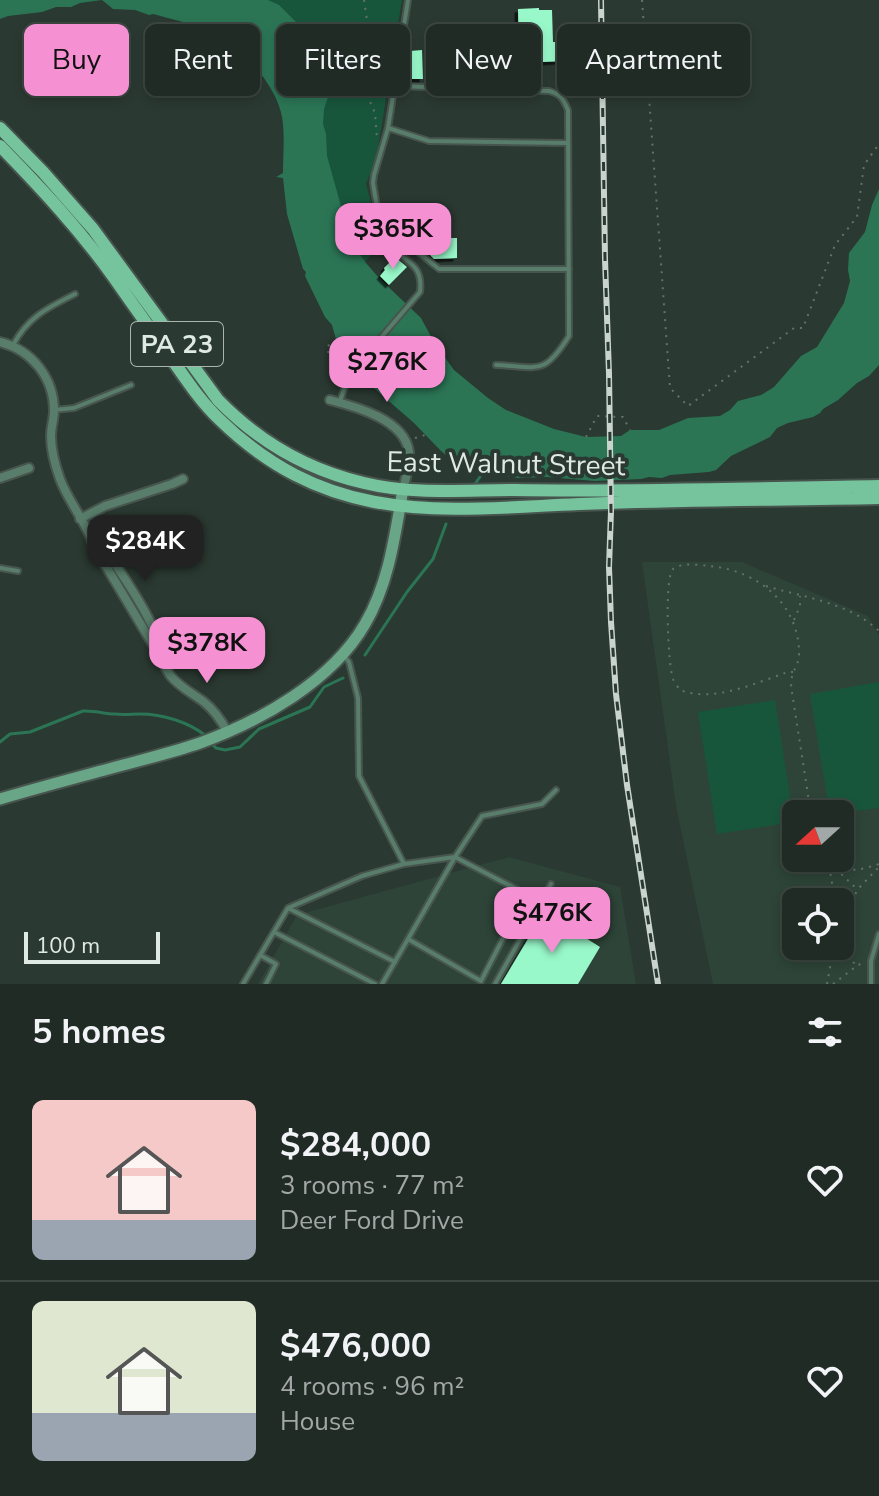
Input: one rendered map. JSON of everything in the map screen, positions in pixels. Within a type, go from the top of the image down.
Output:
[{"type":"main road","name":"East Walnut Street","points":[[0,128],[93,229],[218,400],[275,447],[317,468],[360,482],[403,489],[598,492],[879,486]]},
{"type":"main road","name":"East Walnut Street","points":[[0,146],[91,246],[209,408],[265,458],[328,491],[400,507],[432,508],[879,498]]},
{"type":"street","points":[[0,342],[13,345],[26,354],[44,373],[54,410],[51,435],[55,464],[67,495],[170,674],[179,685],[213,710],[227,731]]},
{"type":"street","points":[[0,799],[179,750],[227,731],[289,699],[342,654],[365,625],[380,594],[390,559],[409,459],[406,441],[390,423],[335,402]]},
{"type":"street","points":[[0,478],[29,468]]},
{"type":"street","points":[[80,519],[105,506],[183,479]]},
{"type":"lane","points":[[404,24],[408,0]]},
{"type":"lane","points":[[410,86],[549,91],[558,93],[568,110],[569,336],[560,351],[542,367],[496,365]]},
{"type":"lane","points":[[335,402],[353,370],[420,292],[420,275],[416,267],[387,240],[373,183],[393,96]]},
{"type":"lane","points":[[388,128],[429,141],[568,143]]},
{"type":"lane","points":[[382,223],[439,269],[569,269]]},
{"type":"lane","points":[[13,345],[22,329],[40,313],[75,294]]},
{"type":"lane","points":[[54,410],[74,408],[131,385]]},
{"type":"lane","points":[[0,568],[18,571]]},
{"type":"lane","points":[[342,654],[349,662],[358,698],[359,776],[404,864]]},
{"type":"lane","points":[[382,984],[482,816],[542,804],[556,790]]},
{"type":"lane","points":[[243,984],[288,908],[362,876],[404,864],[455,857],[526,894],[481,981],[408,939]]},
{"type":"lane","points":[[495,984],[551,884]]},
{"type":"lane","points":[[288,908],[395,962]]},
{"type":"lane","points":[[273,931],[375,984]]},
{"type":"lane","points":[[871,984],[871,961],[879,934]]},
{"type":"lane","points":[[260,955],[276,964],[266,984]]},
{"type":"path","points":[[364,0],[368,27],[363,78],[375,113],[377,140],[383,145]]},
{"type":"path","points":[[642,0],[670,388],[688,406],[794,328],[803,328],[835,245],[857,217],[864,165],[879,144]]},
{"type":"path","points":[[337,342],[327,346],[331,365],[345,382]]},
{"type":"path","points":[[586,437],[597,416],[623,417],[630,430]]},
{"type":"path","points":[[406,441],[425,435]]},
{"type":"path","points":[[793,672],[739,689],[699,694],[680,690],[674,680],[668,631],[670,574],[674,569],[686,565],[735,570],[749,575],[766,586],[793,622],[799,660],[791,686],[809,800]]},
{"type":"path","points":[[766,586],[808,596],[856,614],[879,631]]},
{"type":"path","points":[[793,622],[800,606],[800,595]]},
{"type":"path","points":[[854,871],[879,866]]},
{"type":"path","points":[[854,896],[879,866]]},
{"type":"path","points":[[839,872],[858,889]]},
{"type":"path","points":[[827,984],[832,960]]},
{"type":"path","points":[[849,960],[858,965]]},
{"type":"path","points":[[833,984],[858,965],[871,961]]},
{"type":"shaded area","points":[[0,0],[102,0],[0,19]]},
{"type":"shaded area","points":[[102,0],[268,0],[279,5],[298,24],[276,24],[276,96],[328,96],[323,124],[327,156],[344,225],[356,249],[379,278],[421,318],[454,370],[506,410],[554,429],[586,437],[621,436],[630,430],[659,430],[688,418],[720,416],[738,401],[761,395],[774,387],[801,356],[817,347],[844,303],[850,281],[849,253],[865,232],[879,189],[879,365],[820,413],[777,428],[770,437],[731,456],[716,470],[709,472],[595,481],[518,478],[483,472],[454,462],[352,369],[339,350],[332,325],[305,276],[287,214],[283,178],[276,177],[283,173],[283,124],[278,104],[260,73],[260,24],[190,24],[135,10],[113,9]]},
{"type":"shaded area","points":[[186,0],[402,0],[398,24],[276,24],[276,68],[260,56],[260,24],[218,24]]},
{"type":"shaded area","points":[[292,96],[386,96],[376,160],[366,184],[382,243],[344,285]]},
{"type":"shaded area","points":[[642,562],[742,562],[868,616],[879,636],[879,984],[713,984],[676,806]]},
{"type":"shaded area","points":[[879,682],[879,808],[854,811],[854,800],[828,800],[810,694]]},
{"type":"shaded area","points":[[775,700],[791,800],[782,800],[782,824],[717,834],[698,712]]},
{"type":"shaded area","points":[[509,857],[620,887],[636,984],[258,984],[297,915]]},
{"type":"building","points":[[518,9],[552,10],[557,61],[543,62],[543,76],[541,24],[518,24]]},
{"type":"building","points":[[422,50],[423,79],[410,79],[410,51]]},
{"type":"building","points":[[430,238],[457,238],[457,258],[434,259],[430,255]]},
{"type":"building","points":[[395,257],[407,267],[389,285],[380,276]]},
{"type":"building","points":[[546,909],[600,947],[578,984],[501,984]]},
{"type":"waterway","points":[[475,484],[484,471]]},
{"type":"waterway","points":[[365,655],[433,559],[446,524]]},
{"type":"waterway","points":[[212,744],[225,750],[240,747],[259,729],[310,707],[324,687],[343,678]]},
{"type":"waterway","points":[[0,742],[10,734],[30,732],[83,711],[166,717],[206,736]]},
{"type":"railway","points":[[601,0],[611,622],[627,785],[658,984]]}]
